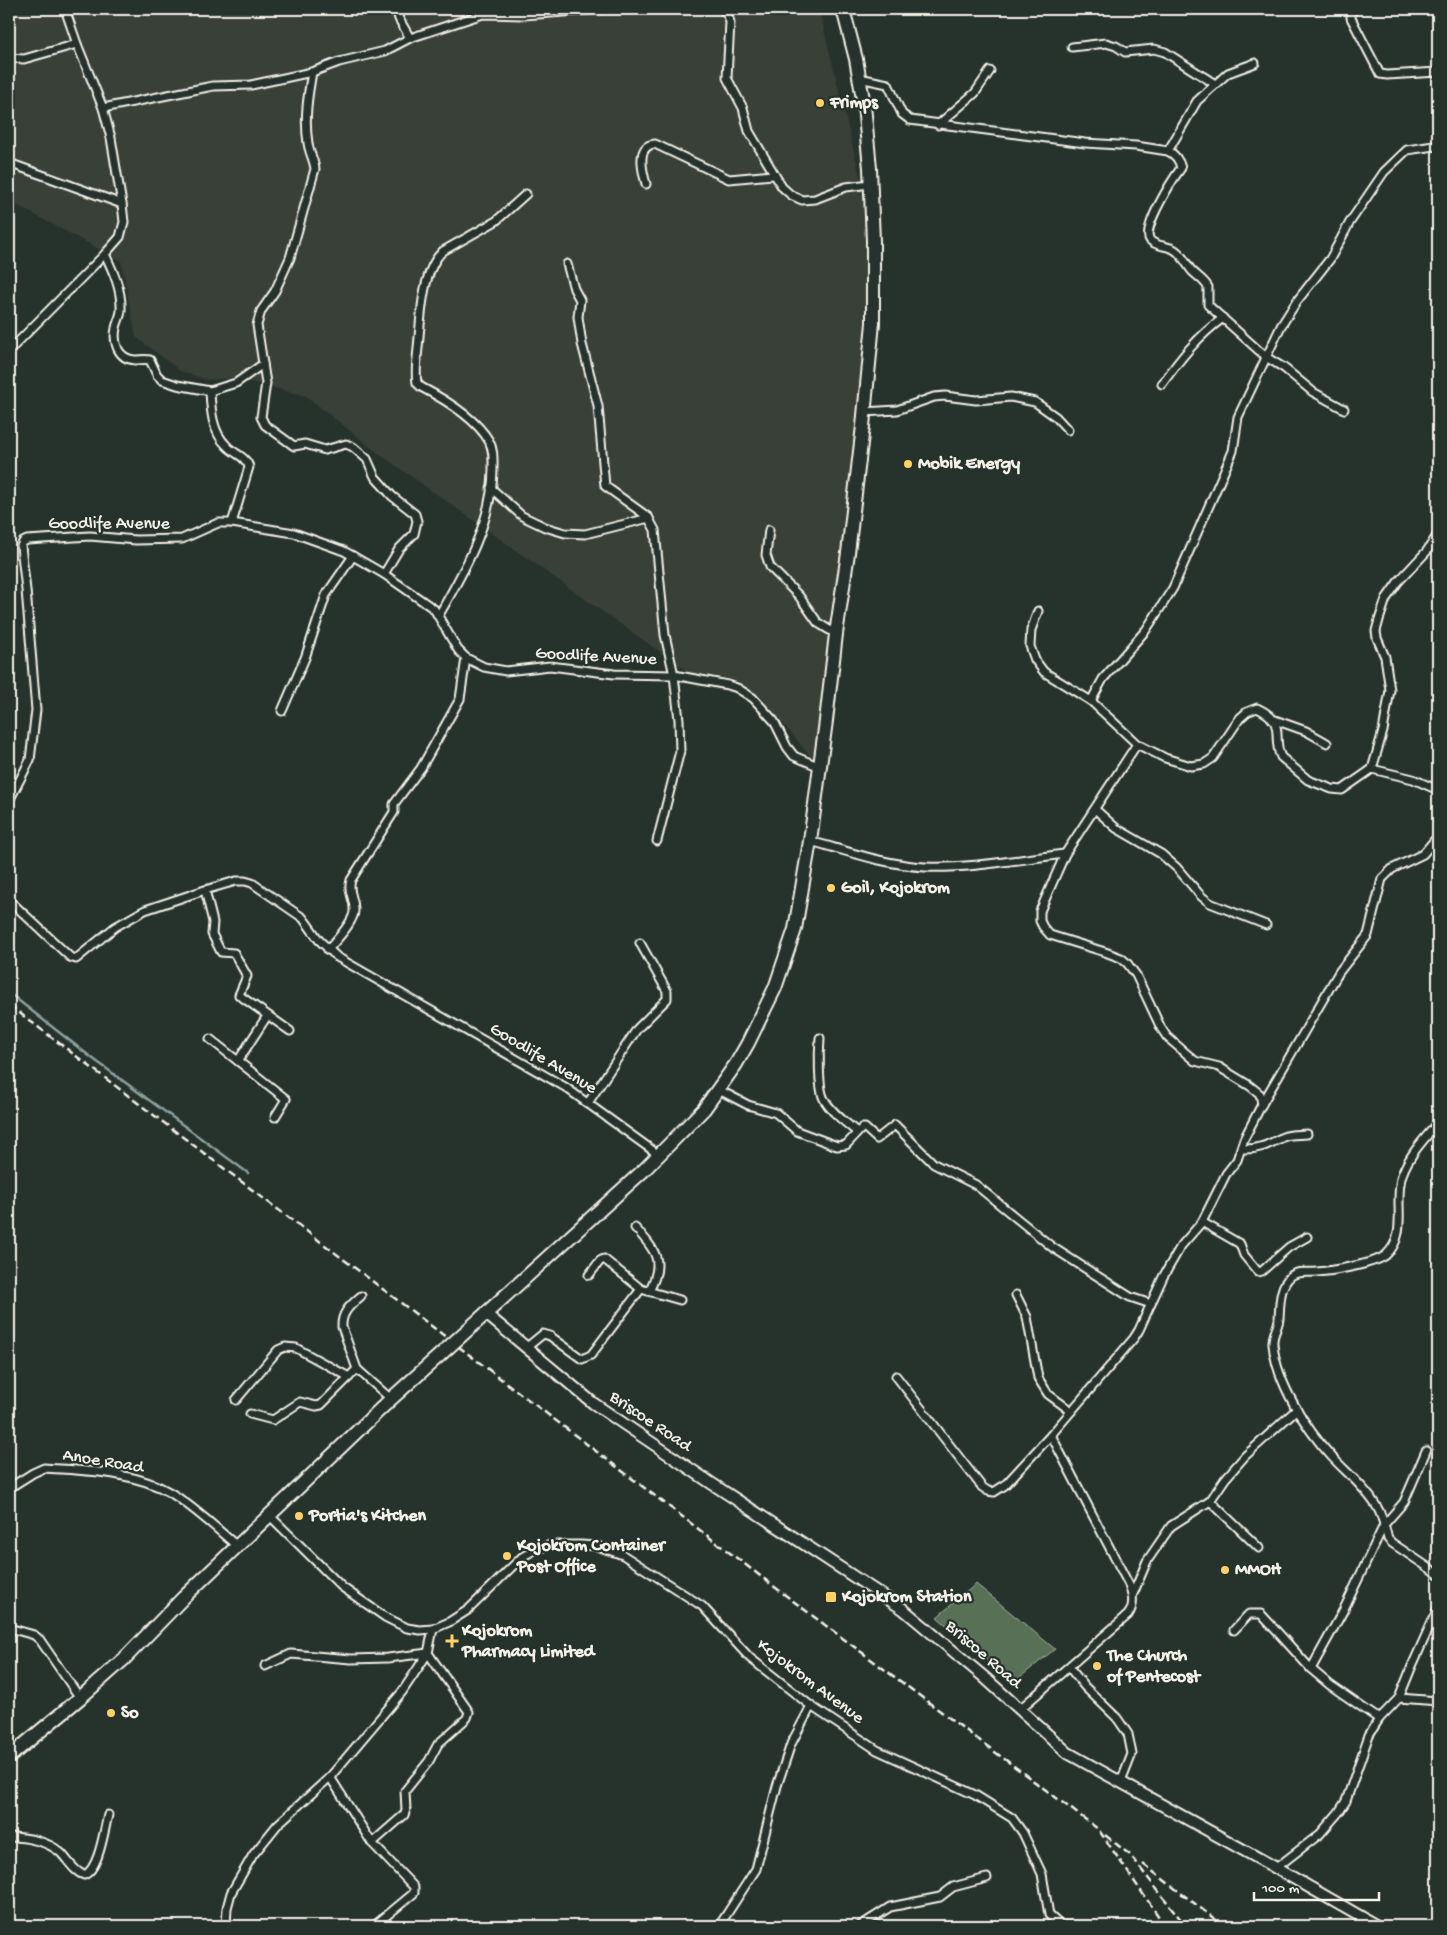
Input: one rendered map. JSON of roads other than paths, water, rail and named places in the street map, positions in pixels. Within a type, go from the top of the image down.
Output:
[{"type":"highway","points":[[9,1757],[124,1659],[183,1598],[391,1399],[659,1155],[704,1109],[719,1090],[748,1043],[784,966],[795,929],[820,767],[848,553],[871,353],[874,296],[870,184],[864,105],[856,59],[843,9]]},
{"type":"street","points":[[9,351],[106,254],[120,237],[124,222],[111,138],[103,108],[65,9]]},
{"type":"street","points":[[396,9],[399,19],[410,38]]},
{"type":"street","points":[[103,108],[213,86],[251,85],[312,72],[339,62],[385,51],[410,38],[483,14],[532,14],[604,9]]},
{"type":"street","points":[[723,9],[730,22],[727,78],[744,108],[749,132],[773,175],[782,187],[791,195],[802,200],[816,199],[846,187],[870,184]]},
{"type":"street","points":[[1351,9],[1351,18],[1380,74],[1438,72]]},
{"type":"street","points":[[1072,47],[1106,43],[1116,46],[1122,51],[1154,48],[1165,52],[1215,84]]},
{"type":"street","points":[[9,58],[24,58],[77,44]]},
{"type":"street","points":[[1168,151],[1193,106],[1228,73],[1255,63]]},
{"type":"street","points":[[938,125],[975,93],[990,71]]},
{"type":"street","points":[[312,72],[306,105],[308,143],[314,159],[315,169],[290,258],[275,291],[261,312],[256,325],[266,383],[260,417],[265,425],[294,446],[305,444],[325,450],[346,444],[354,448],[367,459],[375,477],[392,496],[415,514],[417,521],[414,534],[400,549],[384,574]]},
{"type":"street","points":[[858,78],[888,84],[902,114],[910,120],[1085,143],[1136,146],[1168,151],[1179,160],[1181,168],[1155,211],[1147,235],[1155,244],[1174,249],[1179,253],[1191,270],[1208,287],[1208,305],[1266,357],[1284,368],[1313,392],[1344,409]]},
{"type":"street","points":[[646,184],[641,160],[646,147],[651,144],[655,144],[729,179],[773,175]]},
{"type":"street","points":[[1091,701],[1103,679],[1146,630],[1173,588],[1233,451],[1238,418],[1286,318],[1330,258],[1350,222],[1384,172],[1407,150],[1434,146],[1438,148]]},
{"type":"street","points":[[9,164],[122,204]]},
{"type":"street","points":[[439,615],[464,571],[477,541],[491,488],[494,452],[482,432],[453,405],[417,383],[422,305],[437,257],[443,251],[496,221],[526,194]]},
{"type":"street","points":[[106,254],[119,285],[121,310],[115,330],[115,342],[120,353],[126,358],[150,360],[157,375],[162,380],[210,392],[236,383],[263,364]]},
{"type":"street","points":[[567,264],[575,293],[580,300],[578,318],[582,344],[598,406],[605,486],[649,518],[655,530],[665,635],[674,675],[680,751],[657,841]]},
{"type":"street","points":[[1162,384],[1197,340],[1223,318]]},
{"type":"street","points":[[210,392],[212,419],[218,433],[226,446],[244,458],[249,467],[232,523]]},
{"type":"street","points":[[864,412],[897,410],[934,397],[945,396],[976,400],[1011,397],[1035,402],[1056,417],[1068,430]]},
{"type":"street","points":[[491,488],[522,516],[545,527],[564,533],[585,534],[649,518]]},
{"type":"street","name":"Goodlife Avenue","points":[[9,801],[30,760],[36,710],[21,546],[23,542],[27,540],[90,536],[136,540],[182,539],[218,524],[232,523],[294,533],[353,556],[384,574],[434,609],[458,650],[466,658],[484,667],[506,671],[550,666],[614,674],[674,675],[728,685],[753,698],[774,721],[787,747],[794,756],[820,767]]},
{"type":"street","points":[[769,530],[766,555],[770,567],[799,596],[818,623],[836,634]]},
{"type":"street","points":[[1038,611],[1031,630],[1030,646],[1035,660],[1044,672],[1091,701],[1137,744],[1181,764],[1191,766],[1204,764],[1213,758],[1240,718],[1247,712],[1257,708],[1264,711],[1272,719],[1278,731],[1279,753],[1281,757],[1308,780],[1332,789],[1342,790],[1372,769],[1383,731],[1390,690],[1385,656],[1376,638],[1379,620],[1386,599],[1398,582],[1427,551],[1438,534]]},
{"type":"street","points":[[282,711],[305,658],[326,595],[353,556]]},
{"type":"street","points":[[328,950],[353,918],[354,908],[349,888],[351,880],[394,812],[394,804],[435,745],[460,699],[466,658]]},
{"type":"street","points":[[1272,719],[1306,731],[1327,743]]},
{"type":"street","points":[[1137,744],[1096,810],[1065,854],[1040,911],[1042,927],[1050,935],[1121,958],[1136,975],[1167,1037],[1196,1061],[1219,1066],[1250,1086],[1260,1094],[1262,1104]]},
{"type":"street","points":[[1372,769],[1413,778],[1438,790]]},
{"type":"street","points":[[1096,810],[1116,828],[1161,854],[1210,903],[1266,925]]},
{"type":"street","points":[[896,1376],[977,1480],[988,1491],[994,1492],[1005,1485],[1051,1435],[1134,1338],[1163,1277],[1181,1246],[1202,1222],[1223,1180],[1242,1149],[1244,1139],[1262,1104],[1339,972],[1368,935],[1382,879],[1392,870],[1423,854],[1438,836]]},
{"type":"street","points":[[810,841],[886,862],[924,867],[949,867],[1065,854]]},
{"type":"street","name":"Goodlife Avenue","points":[[9,900],[70,956],[76,959],[115,927],[145,910],[236,881],[252,883],[303,918],[328,950],[337,957],[565,1087],[659,1155]]},
{"type":"street","points":[[205,890],[213,922],[211,932],[213,937],[221,952],[234,953],[247,976],[239,994],[290,1031]]},
{"type":"street","points":[[588,1103],[637,1029],[667,999],[667,991],[640,943]]},
{"type":"street","points":[[238,1061],[267,1016]]},
{"type":"street","points":[[820,1038],[819,1053],[822,1096],[857,1132]]},
{"type":"street","points":[[210,1040],[286,1099],[275,1118]]},
{"type":"street","points":[[719,1090],[748,1105],[776,1113],[797,1131],[837,1146],[846,1144],[862,1128],[865,1128],[878,1139],[894,1125],[934,1164],[976,1185],[1052,1247],[1130,1297],[1151,1304]]},
{"type":"street","points":[[1438,1123],[1418,1146],[1402,1175],[1399,1188],[1399,1230],[1393,1246],[1385,1255],[1358,1265],[1317,1272],[1299,1272],[1293,1275],[1286,1282],[1282,1295],[1279,1321],[1272,1342],[1280,1375],[1297,1409],[1327,1452],[1357,1480],[1377,1506],[1388,1539],[1438,1574]]},
{"type":"street","points":[[1242,1149],[1266,1146],[1284,1137],[1307,1134]]},
{"type":"street","points":[[1202,1222],[1240,1244],[1244,1256],[1258,1272],[1262,1271],[1289,1247],[1307,1237]]},
{"type":"street","points":[[635,1228],[655,1251],[658,1265],[656,1278],[649,1291]]},
{"type":"street","points":[[588,1275],[604,1259],[641,1289],[680,1300]]},
{"type":"street","points":[[527,1347],[543,1334],[550,1336],[582,1359],[587,1358],[641,1289]]},
{"type":"street","points":[[1016,1295],[1027,1317],[1038,1378],[1048,1394],[1071,1411]]},
{"type":"street","points":[[361,1296],[346,1310],[342,1327],[357,1369],[391,1399]]},
{"type":"street","name":"Briscoe Road","points":[[486,1314],[579,1392],[640,1436],[903,1609],[984,1677],[1068,1753],[1377,1926]]},
{"type":"street","points":[[236,1400],[278,1350],[285,1347],[296,1348],[349,1378]]},
{"type":"street","points":[[250,1414],[273,1420],[300,1402],[316,1406],[321,1405],[357,1369]]},
{"type":"street","points":[[1020,1709],[1128,1615],[1133,1606],[1133,1594],[1147,1561],[1171,1526],[1210,1501],[1224,1479],[1245,1456],[1297,1409]]},
{"type":"street","points":[[1051,1435],[1133,1594]]},
{"type":"street","points":[[1310,1669],[1343,1611],[1384,1525],[1404,1502],[1426,1452]]},
{"type":"street","name":"Anoe Road","points":[[9,1488],[44,1468],[82,1471],[142,1481],[170,1493],[194,1509],[237,1546]]},
{"type":"street","points":[[1210,1501],[1259,1548]]},
{"type":"street","name":"Kojokrom Avenue","points":[[269,1515],[328,1575],[361,1601],[385,1617],[407,1628],[420,1630],[432,1629],[449,1622],[468,1610],[522,1557],[536,1549],[551,1545],[597,1546],[623,1555],[702,1606],[750,1658],[811,1706],[878,1750],[975,1795],[1012,1818],[1024,1834],[1042,1874],[1049,1914],[1061,1926],[1076,1926]]},
{"type":"street","points":[[1276,1868],[1320,1834],[1339,1812],[1346,1800],[1369,1735],[1378,1719],[1399,1698],[1438,1608]]},
{"type":"street","points":[[1234,1630],[1249,1614],[1261,1614],[1310,1669],[1378,1719]]},
{"type":"street","points":[[9,1628],[34,1635],[40,1640],[80,1698]]},
{"type":"street","points":[[226,1926],[226,1908],[231,1894],[253,1855],[278,1824],[330,1777],[402,1692],[428,1653],[432,1629]]},
{"type":"street","points":[[265,1666],[291,1654],[351,1659],[388,1658],[428,1653]]},
{"type":"street","points":[[372,1843],[404,1816],[405,1791],[430,1761],[438,1744],[468,1715],[467,1709],[428,1653]]},
{"type":"street","points":[[1069,1667],[1085,1687],[1117,1718],[1128,1734],[1132,1754],[1121,1782]]},
{"type":"street","points":[[1399,1698],[1438,1701]]},
{"type":"street","points":[[722,1920],[759,1863],[774,1792],[792,1744],[811,1706]]},
{"type":"street","points":[[330,1777],[372,1843],[413,1884],[415,1890],[414,1894],[374,1926]]},
{"type":"street","points":[[9,1837],[26,1838],[48,1844],[61,1853],[78,1872],[84,1875],[95,1866],[108,1815]]},
{"type":"street","points":[[860,1926],[890,1907],[940,1897],[950,1888],[987,1878]]},
{"type":"waterway","points":[[9,993],[88,1055],[248,1173]]},
{"type":"railway","points":[[9,1005],[809,1613],[1098,1829],[1159,1917],[1163,1926]]},
{"type":"railway","points":[[1105,1835],[1129,1854],[1186,1926]]},
{"type":"railway","points":[[1143,1864],[1224,1926]]},
{"type":"place","name":"Frimps","points":[[820,103]]},
{"type":"place","name":"Mobik Energy","points":[[908,464]]},
{"type":"place","name":"Goil, Kojokrom","points":[[831,888]]},
{"type":"place","name":"Portia's Kitchen","points":[[299,1516]]},
{"type":"place","name":"Kojokrom Container Post Office","points":[[507,1556]]},
{"type":"place","name":"MMOH","points":[[1225,1570]]},
{"type":"place","name":"Kojokrom Station","points":[[831,1597]]},
{"type":"place","name":"Kojokrom Pharmacy Limited","points":[[452,1641]]},
{"type":"place","name":"The Church of Pentecost","points":[[1097,1666]]},
{"type":"place","name":"So","points":[[111,1713]]}]
